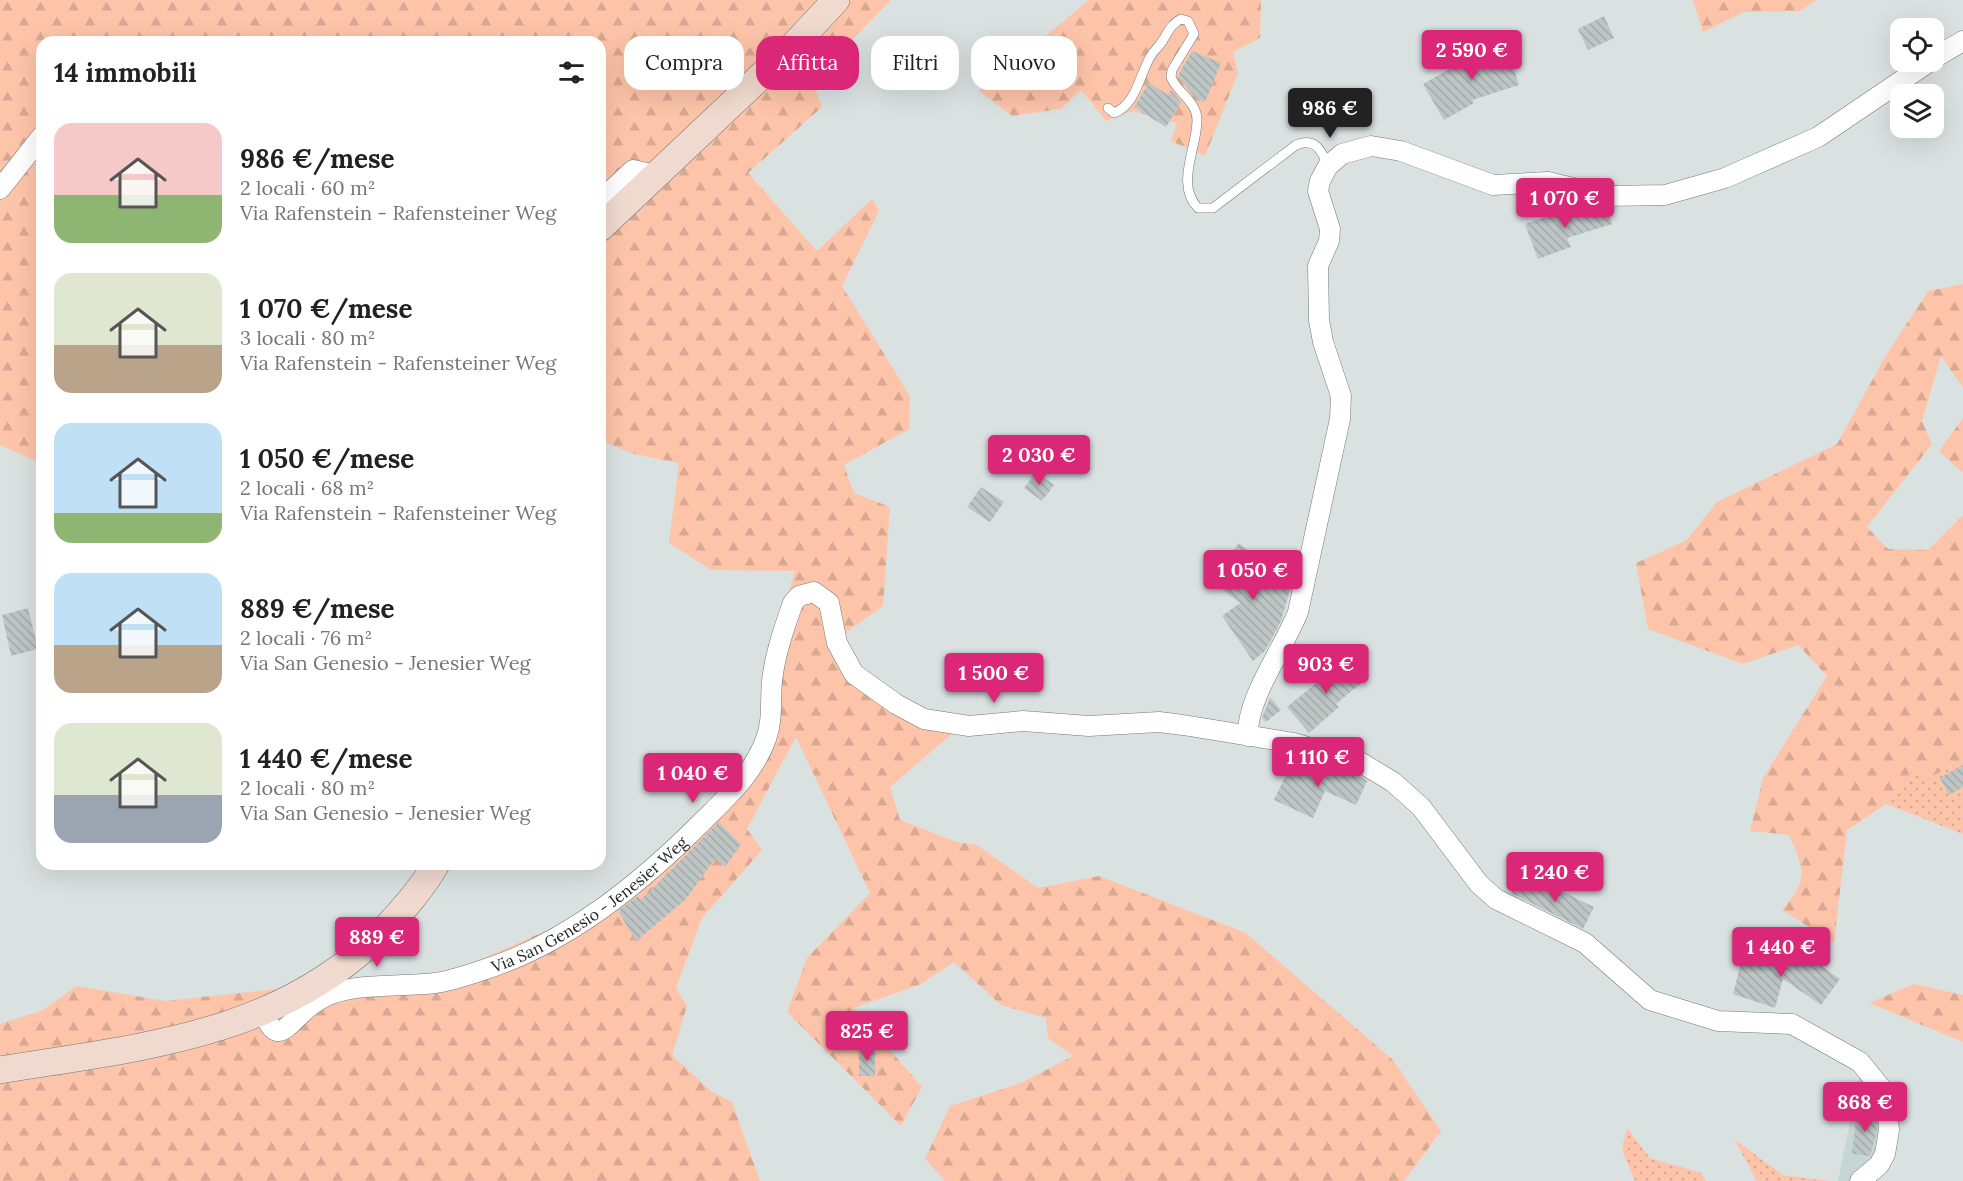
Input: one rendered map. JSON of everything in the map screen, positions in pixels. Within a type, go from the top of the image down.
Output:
[{"type":"main road","points":[[606,222],[795,44],[836,0]]},
{"type":"main road","points":[[0,1070],[165,1043],[264,1013],[332,975],[366,948],[397,917],[432,870]]},
{"type":"street","points":[[1944,52],[1963,41]]},
{"type":"street","points":[[1248,736],[1248,721],[1262,684],[1287,641],[1298,612],[1340,419],[1341,396],[1323,342],[1319,320],[1318,266],[1329,241],[1330,229],[1318,190],[1328,166],[1342,154],[1371,146],[1401,152],[1493,185],[1548,182],[1606,196],[1665,195],[1725,178],[1818,137],[1914,72]]},
{"type":"street","points":[[0,189],[36,144]]},
{"type":"street","points":[[606,195],[633,170],[656,175]]},
{"type":"street","name":"Via San Genesio - Jenesier Weg","points":[[264,1013],[273,1030],[280,1031],[289,1028],[308,1008],[340,991],[436,983],[485,969],[564,933],[611,902],[665,859],[747,777],[766,739],[773,712],[771,684],[790,610],[799,596],[807,592],[814,592],[829,603],[837,644],[854,674],[896,704],[924,718],[969,726],[1023,721],[1089,726],[1159,723],[1294,743],[1360,762],[1393,782],[1421,807],[1479,884],[1496,900],[1585,943],[1650,1000],[1718,1021],[1792,1024],[1860,1062],[1881,1088],[1887,1106],[1889,1130],[1885,1154],[1879,1165],[1860,1181]]},
{"type":"lane","points":[[1108,108],[1114,113],[1122,110],[1130,101],[1150,56],[1158,49],[1174,22],[1180,19],[1188,21],[1194,34],[1172,70],[1171,77],[1191,102],[1197,119],[1187,184],[1189,200],[1198,208],[1213,208],[1304,141],[1317,145],[1328,166]]},
{"type":"shaded area","points":[[1861,1069],[1884,1114],[1879,1157],[1851,1181],[1838,1181]]},
{"type":"green space","points":[[0,0],[891,0],[856,36],[756,36],[756,90],[815,90],[822,107],[748,173],[817,251],[872,199],[879,211],[842,286],[910,396],[909,429],[844,465],[854,493],[890,507],[883,606],[841,636],[866,676],[954,732],[890,787],[900,820],[957,842],[977,845],[1038,888],[1099,876],[1246,933],[1393,1060],[1441,1131],[1404,1181],[945,1181],[925,1159],[950,1106],[1021,1083],[1073,1056],[1048,1038],[1046,1018],[1001,1005],[954,962],[921,984],[854,1008],[922,1087],[901,1126],[787,1012],[807,958],[870,893],[796,737],[747,829],[762,850],[702,918],[676,988],[687,1006],[672,1055],[711,1091],[732,1102],[760,1181],[0,1181],[0,1024],[41,1011],[77,986],[165,1001],[457,970],[559,925],[653,860],[727,790],[760,732],[763,683],[795,571],[711,570],[669,543],[679,463],[634,454],[606,442],[606,36],[36,36],[36,461],[0,445]]},
{"type":"green space","points":[[1089,0],[1261,0],[1260,38],[1233,52],[1238,73],[1205,156],[1171,141],[1177,123],[1133,111],[1106,121],[1081,90],[1061,109],[1012,116],[979,91],[1077,90],[1077,36],[1045,36]]},
{"type":"green space","points":[[1693,0],[1817,0],[1800,11],[1744,12],[1703,32]]},
{"type":"green space","points":[[1963,284],[1963,388],[1941,356],[1922,421],[1932,444],[1867,527],[1888,549],[1928,550],[1963,515],[1963,760],[1929,778],[1915,767],[1886,804],[1847,830],[1834,943],[1782,910],[1797,890],[1801,874],[1798,857],[1789,835],[1750,831],[1763,778],[1827,676],[1798,645],[1743,664],[1648,629],[1636,563],[1687,540],[1717,502],[1837,444],[1885,357],[1928,291]]},
{"type":"green space","points":[[1963,418],[1963,473],[1939,451]]},
{"type":"green space","points":[[1963,760],[1963,834],[1886,804],[1915,766],[1929,778]]},
{"type":"green space","points":[[1914,984],[1963,995],[1963,1042],[1869,1003]]},
{"type":"green space","points":[[1627,1128],[1650,1158],[1701,1173],[1706,1181],[1635,1181],[1622,1150]]},
{"type":"green space","points":[[1734,1139],[1783,1175],[1829,1181],[1757,1181]]},
{"type":"building","points":[[1604,16],[1614,38],[1588,50],[1578,29]]},
{"type":"building","points":[[1507,46],[1519,85],[1472,100],[1474,103],[1444,120],[1423,84],[1469,58]]},
{"type":"building","points":[[1192,51],[1221,63],[1205,102],[1195,98],[1178,76]]},
{"type":"building","points":[[1149,83],[1168,95],[1171,90],[1181,102],[1166,127],[1134,107]]},
{"type":"building","points":[[1595,206],[1607,208],[1612,224],[1567,238],[1571,247],[1538,259],[1525,224],[1558,213],[1560,217]]},
{"type":"building","points":[[1036,472],[1054,485],[1042,501],[1024,488]]},
{"type":"building","points":[[981,487],[1004,502],[990,522],[967,507]]},
{"type":"building","points":[[1239,543],[1252,553],[1244,564],[1270,574],[1273,569],[1293,580],[1281,621],[1265,651],[1253,661],[1222,616],[1240,603],[1211,581]]},
{"type":"building","points":[[28,608],[36,650],[11,656],[2,615]]},
{"type":"building","points":[[1348,657],[1366,679],[1336,704],[1339,707],[1309,733],[1287,707]]},
{"type":"building","points":[[1270,697],[1281,710],[1266,722],[1262,718]]},
{"type":"building","points":[[1291,764],[1322,778],[1328,765],[1355,773],[1367,781],[1356,805],[1325,791],[1313,818],[1274,800]]},
{"type":"building","points":[[1963,765],[1963,787],[1949,795],[1940,778]]},
{"type":"building","points":[[719,822],[741,844],[725,867],[715,859],[685,900],[636,941],[618,911],[638,896],[641,900]]},
{"type":"building","points":[[1516,880],[1554,894],[1557,889],[1594,907],[1583,929],[1511,893]]},
{"type":"building","points":[[1748,945],[1769,948],[1766,957],[1796,965],[1804,954],[1840,979],[1821,1005],[1783,979],[1775,1008],[1733,994],[1744,951],[1747,952]]},
{"type":"building","points":[[859,1049],[875,1049],[875,1076],[859,1076]]},
{"type":"building","points":[[1857,1111],[1876,1113],[1877,1130],[1870,1156],[1852,1154]]}]
